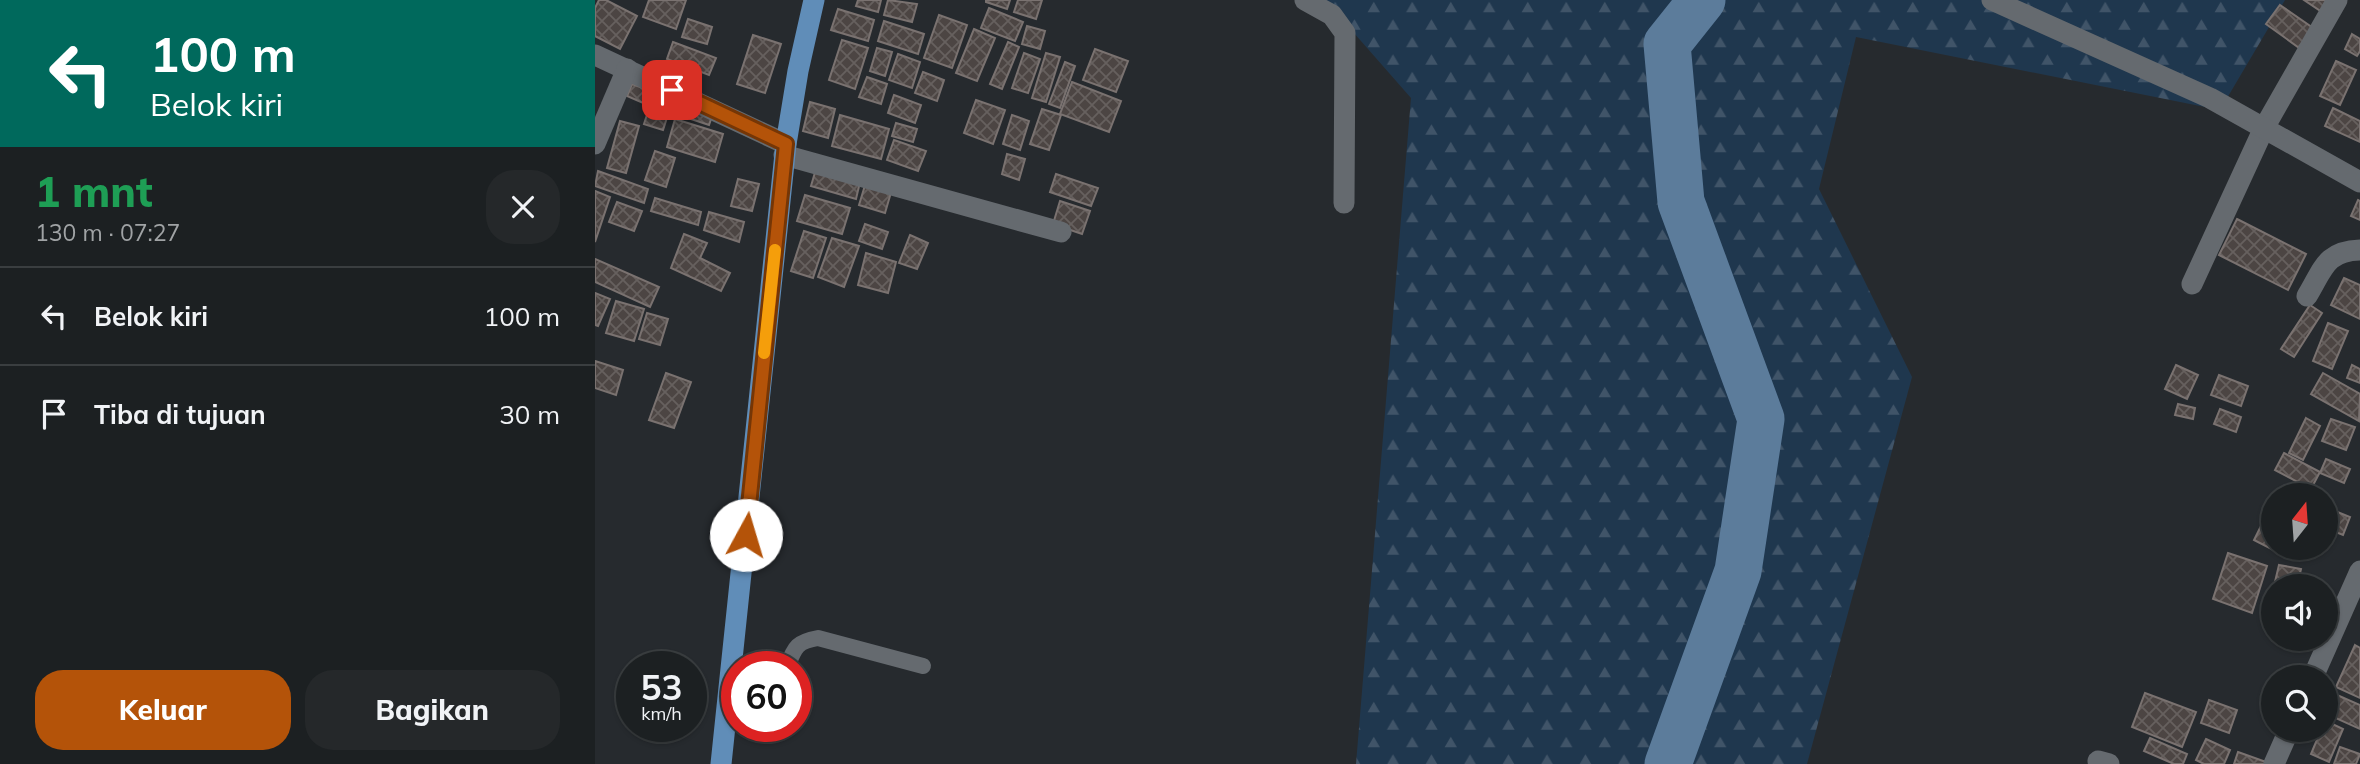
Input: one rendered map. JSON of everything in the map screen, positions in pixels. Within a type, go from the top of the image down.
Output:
[{"type":"main road","points":[[738,651],[785,150],[798,71],[814,0]]},
{"type":"main road","points":[[721,764],[726,742]]},
{"type":"street","points":[[1305,0],[1332,15],[1345,33],[1344,203]]},
{"type":"street","points":[[1993,0],[2210,97],[2360,182]]},
{"type":"street","points":[[2192,284],[2265,128],[2337,0]]},
{"type":"street","points":[[595,55],[785,150],[1061,232]]},
{"type":"street","points":[[595,144],[627,69]]},
{"type":"street","points":[[2307,296],[2330,257],[2348,250],[2360,250]]},
{"type":"street","points":[[2317,665],[2360,570]]},
{"type":"street","points":[[2274,764],[2284,742]]},
{"type":"lane","points":[[793,651],[803,641],[818,638],[923,666]]},
{"type":"green space","points":[[1325,0],[2285,0],[2220,110],[1856,37],[1819,189],[1912,377],[1807,764],[1356,764],[1411,98]]},
{"type":"building","points":[[599,0],[606,0],[637,16],[620,49],[595,36],[595,8]]},
{"type":"building","points":[[649,0],[686,0],[676,29],[643,17]]},
{"type":"building","points":[[858,0],[881,0],[878,12],[856,6]]},
{"type":"building","points":[[888,0],[917,4],[912,22],[884,15]]},
{"type":"building","points":[[986,0],[1010,0],[1007,9]]},
{"type":"building","points":[[1018,0],[1042,0],[1036,19],[1014,12]]},
{"type":"building","points":[[2304,0],[2334,0],[2325,14]]},
{"type":"building","points":[[2280,5],[2316,30],[2302,50],[2266,24]]},
{"type":"building","points":[[989,8],[1023,22],[1015,41],[981,28]]},
{"type":"building","points":[[838,9],[874,20],[868,41],[831,30]]},
{"type":"building","points":[[939,15],[967,25],[952,68],[924,58]]},
{"type":"building","points":[[688,19],[712,27],[707,44],[682,37]]},
{"type":"building","points":[[884,21],[924,34],[918,54],[878,41]]},
{"type":"building","points":[[1027,26],[1045,31],[1040,49],[1022,44]]},
{"type":"building","points":[[974,29],[995,38],[977,81],[956,73]]},
{"type":"building","points":[[2352,34],[2360,39],[2357,56],[2345,49]]},
{"type":"building","points":[[753,35],[781,44],[765,93],[737,84]]},
{"type":"building","points":[[842,40],[868,48],[855,89],[829,80]]},
{"type":"building","points":[[673,42],[716,58],[709,75],[667,59]]},
{"type":"building","points":[[1008,42],[1019,47],[1002,89],[990,84]]},
{"type":"building","points":[[877,48],[892,52],[885,76],[870,71]]},
{"type":"building","points":[[1095,49],[1128,61],[1116,92],[1083,80]]},
{"type":"building","points":[[1024,53],[1040,59],[1028,93],[1012,88]]},
{"type":"building","points":[[1046,53],[1060,57],[1046,102],[1032,98]]},
{"type":"building","points":[[898,54],[920,62],[912,88],[889,80]]},
{"type":"building","points":[[2336,61],[2356,70],[2340,105],[2320,96]]},
{"type":"building","points":[[1065,62],[1075,66],[1060,108],[1049,104]]},
{"type":"building","points":[[923,72],[944,80],[937,101],[915,93]]},
{"type":"building","points":[[867,77],[887,84],[881,104],[859,97]]},
{"type":"building","points":[[1072,82],[1121,101],[1109,132],[1060,114]]},
{"type":"building","points":[[632,84],[648,90],[643,103],[627,96]]},
{"type":"building","points":[[656,87],[675,93],[663,130],[644,124]]},
{"type":"building","points":[[894,95],[921,105],[915,123],[888,113]]},
{"type":"building","points":[[976,100],[1005,110],[993,144],[964,133]]},
{"type":"building","points":[[683,102],[713,113],[709,125],[679,115]]},
{"type":"building","points":[[810,102],[835,109],[828,138],[803,131]]},
{"type":"building","points":[[2333,108],[2360,121],[2360,142],[2325,126]]},
{"type":"building","points":[[1042,109],[1061,115],[1049,150],[1030,144]]},
{"type":"building","points":[[840,115],[889,129],[881,159],[832,146]]},
{"type":"building","points":[[1012,115],[1029,121],[1020,150],[1003,144]]},
{"type":"building","points":[[675,119],[723,134],[715,162],[667,147]]},
{"type":"building","points":[[620,121],[639,126],[626,173],[607,168]]},
{"type":"building","points":[[896,123],[917,129],[913,142],[892,136]]},
{"type":"building","points":[[894,140],[926,151],[918,171],[887,160]]},
{"type":"building","points":[[655,151],[675,158],[666,187],[645,180]]},
{"type":"building","points":[[1007,154],[1025,159],[1019,180],[1002,174]]},
{"type":"building","points":[[816,169],[860,182],[856,199],[811,186]]},
{"type":"building","points":[[598,171],[648,189],[644,203],[595,186]]},
{"type":"building","points":[[1056,174],[1098,188],[1091,206],[1050,192]]},
{"type":"building","points":[[738,179],[759,184],[752,211],[731,206]]},
{"type":"building","points":[[866,182],[892,189],[885,213],[859,205]]},
{"type":"building","points":[[595,191],[610,197],[595,242]]},
{"type":"building","points":[[805,195],[850,208],[842,234],[797,221]]},
{"type":"building","points":[[655,198],[701,212],[698,225],[651,211]]},
{"type":"building","points":[[2358,200],[2360,201],[2360,220],[2351,216]]},
{"type":"building","points":[[1060,201],[1090,211],[1082,234],[1053,224]]},
{"type":"building","points":[[617,202],[642,211],[634,231],[609,222]]},
{"type":"building","points":[[709,212],[744,222],[739,242],[704,230]]},
{"type":"building","points":[[2237,219],[2306,254],[2288,290],[2219,255]]},
{"type":"building","points":[[865,224],[888,232],[882,249],[859,241]]},
{"type":"building","points":[[804,231],[826,238],[813,278],[791,271]]},
{"type":"building","points":[[684,234],[707,243],[700,258],[730,273],[721,291],[671,268]]},
{"type":"building","points":[[910,235],[928,243],[917,269],[899,263]]},
{"type":"building","points":[[832,238],[859,246],[844,287],[818,277]]},
{"type":"building","points":[[866,253],[896,262],[888,293],[858,285]]},
{"type":"building","points":[[595,259],[659,287],[650,307],[595,282]]},
{"type":"building","points":[[2344,278],[2360,285],[2360,319],[2331,305]]},
{"type":"building","points":[[595,293],[610,299],[598,326],[595,325]]},
{"type":"building","points":[[616,301],[644,309],[634,341],[606,333]]},
{"type":"building","points":[[2310,305],[2322,313],[2294,357],[2281,349]]},
{"type":"building","points":[[647,313],[668,319],[660,345],[639,339]]},
{"type":"building","points":[[2328,323],[2348,331],[2332,369],[2313,361]]},
{"type":"building","points":[[595,361],[623,370],[616,395],[595,388]]},
{"type":"building","points":[[2176,365],[2198,375],[2187,399],[2165,389]]},
{"type":"building","points":[[2352,365],[2360,369],[2360,383],[2347,378]]},
{"type":"building","points":[[666,373],[691,382],[674,428],[649,420]]},
{"type":"building","points":[[2323,373],[2360,394],[2359,421],[2311,394]]},
{"type":"building","points":[[2219,375],[2248,386],[2241,406],[2211,395]]},
{"type":"building","points":[[2178,404],[2195,408],[2193,419],[2175,415]]},
{"type":"building","points":[[2220,409],[2241,417],[2236,432],[2214,424]]},
{"type":"building","points":[[2306,418],[2320,426],[2303,460],[2289,453]]},
{"type":"building","points":[[2331,419],[2355,427],[2346,450],[2322,441]]},
{"type":"building","points":[[2284,453],[2320,472],[2314,483],[2300,483],[2275,470]]},
{"type":"building","points":[[2326,459],[2350,469],[2344,483],[2320,473]]},
{"type":"building","points":[[2338,512],[2350,517],[2343,535],[2338,533]]},
{"type":"building","points":[[2261,526],[2261,544],[2254,540]]},
{"type":"building","points":[[2228,553],[2267,566],[2264,574],[2261,574],[2261,585],[2252,613],[2213,599]]},
{"type":"building","points":[[2279,565],[2301,569],[2300,574],[2277,574]]},
{"type":"building","points":[[2355,645],[2360,648],[2360,698],[2338,688]]},
{"type":"building","points":[[2145,693],[2196,712],[2182,747],[2132,727]]},
{"type":"building","points":[[2338,695],[2360,705],[2360,729],[2338,719]]},
{"type":"building","points":[[2209,700],[2237,710],[2229,733],[2201,723]]},
{"type":"building","points":[[2338,727],[2343,729],[2338,741]]},
{"type":"building","points":[[2150,738],[2187,754],[2183,764],[2174,764],[2144,751]]},
{"type":"building","points":[[2206,739],[2230,750],[2224,764],[2204,764],[2196,760]]},
{"type":"building","points":[[2316,742],[2337,742],[2329,762],[2311,754]]},
{"type":"building","points":[[2340,747],[2360,754],[2356,764],[2334,764]]},
{"type":"building","points":[[2238,752],[2266,762],[2266,764],[2234,764]]},
{"type":"waterway","points":[[1668,764],[1738,571],[1761,419],[1681,202],[1667,44],[1702,0]]},
{"type":"slow traffic","points":[[764,353],[775,250]]},
{"type":"route","points":[[672,90],[786,144],[746,535]]}]
